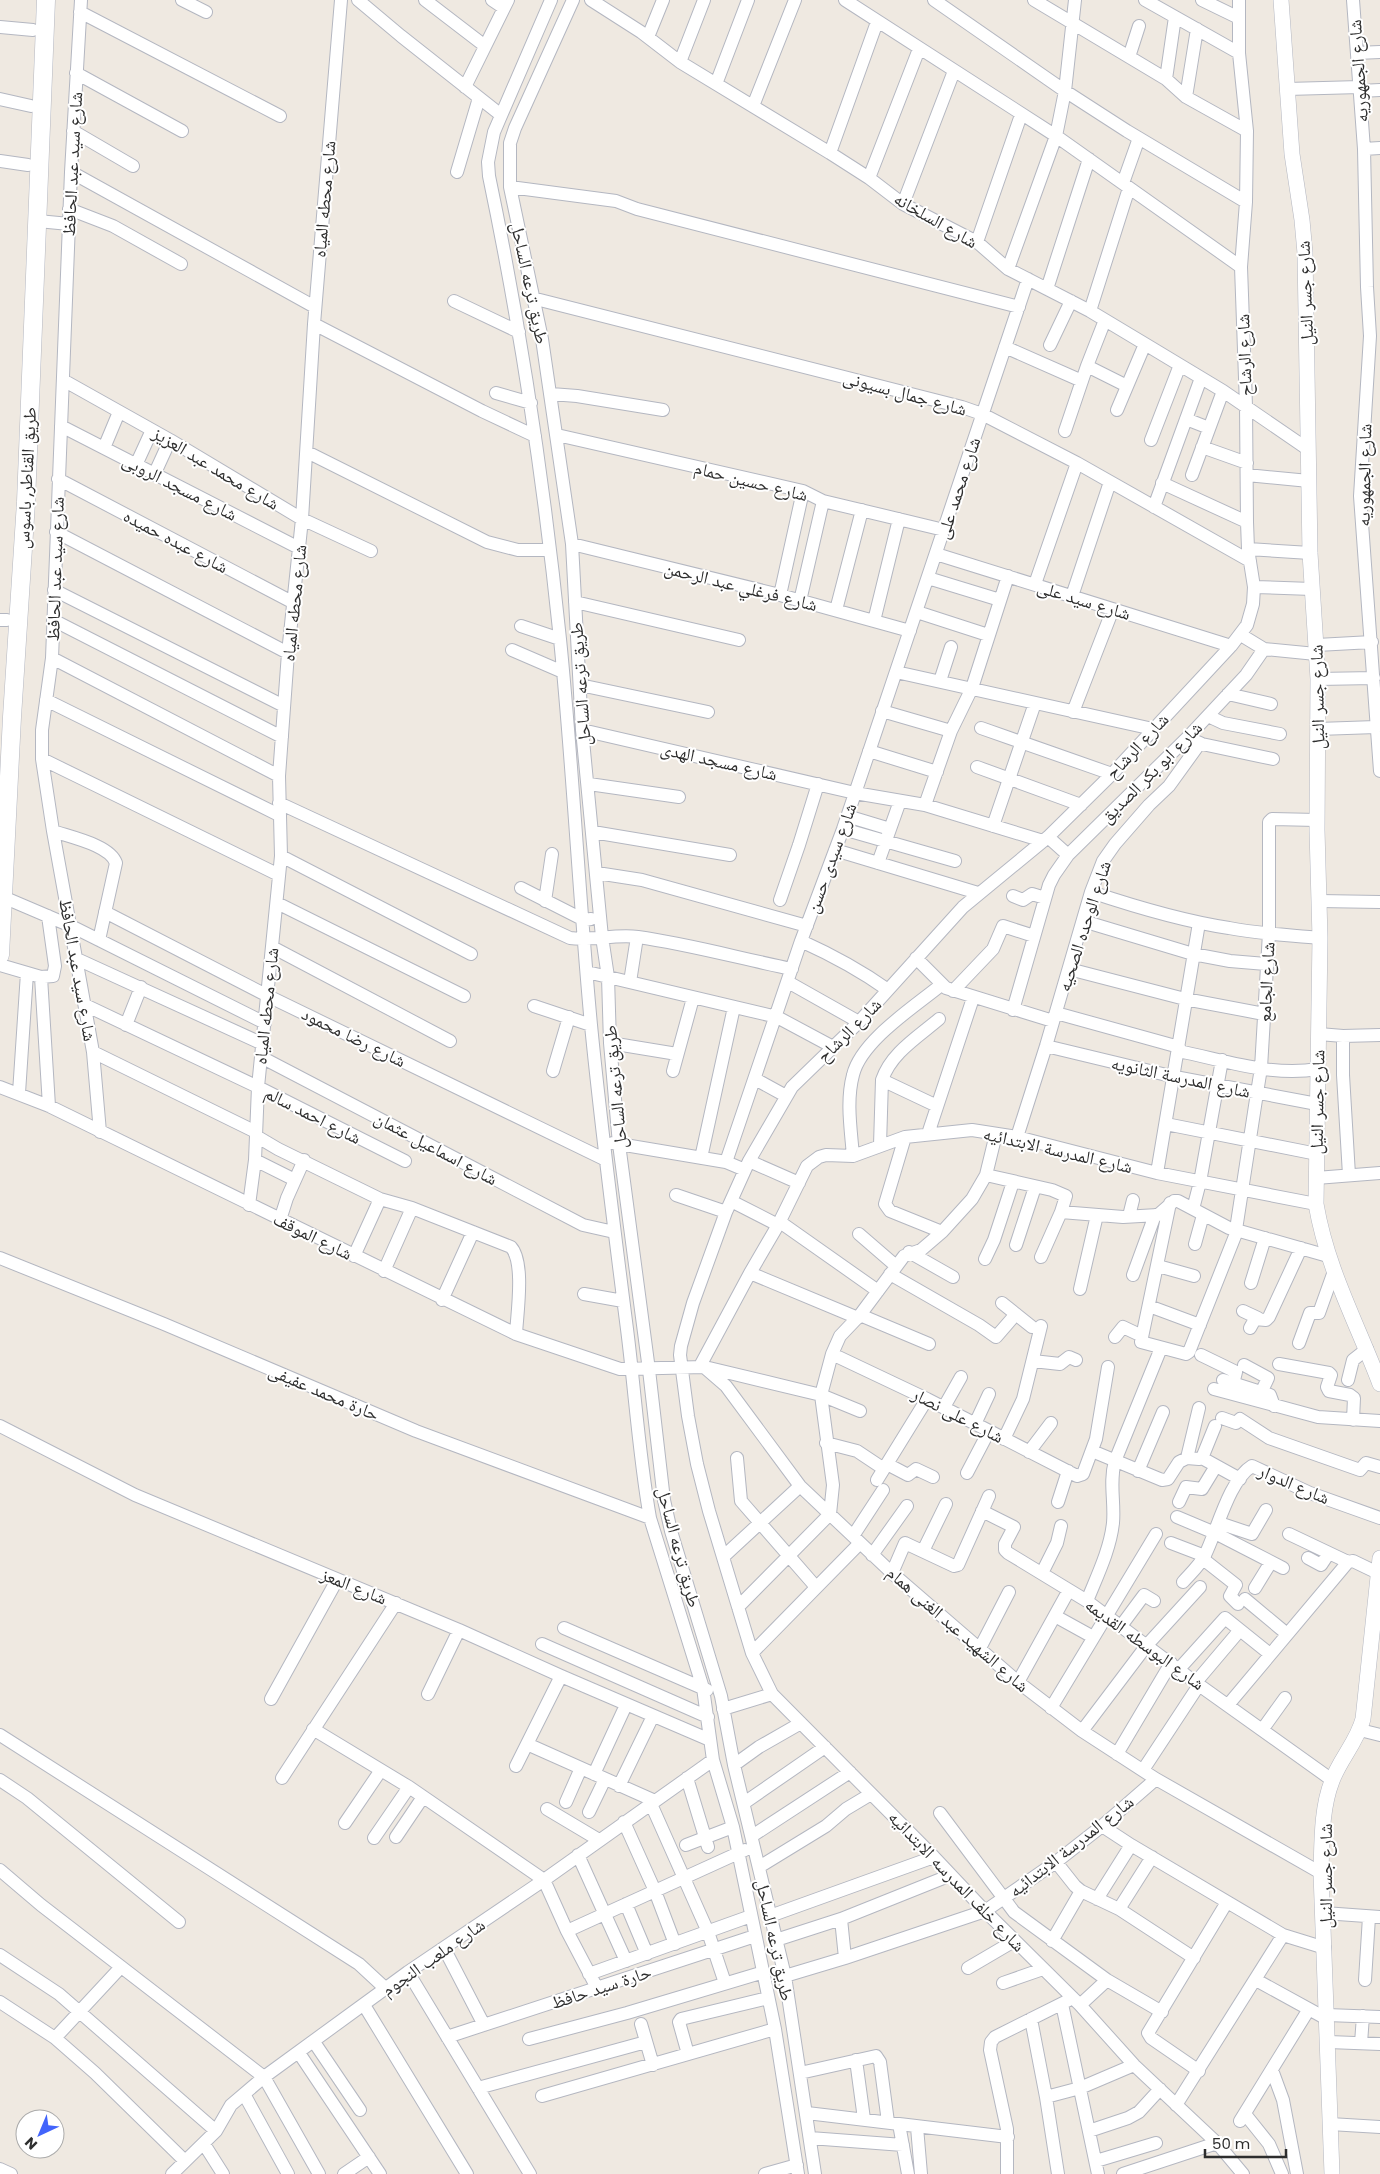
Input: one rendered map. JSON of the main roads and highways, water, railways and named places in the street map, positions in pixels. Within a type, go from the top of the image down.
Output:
[{"type":"main road","name":"طريق القناطر, باسوس","points":[[0,746],[3,620],[18,444],[34,0]]},
{"type":"main road","name":"طريق القناطر, باسوس","points":[[0,955],[26,502],[46,0]]}]
